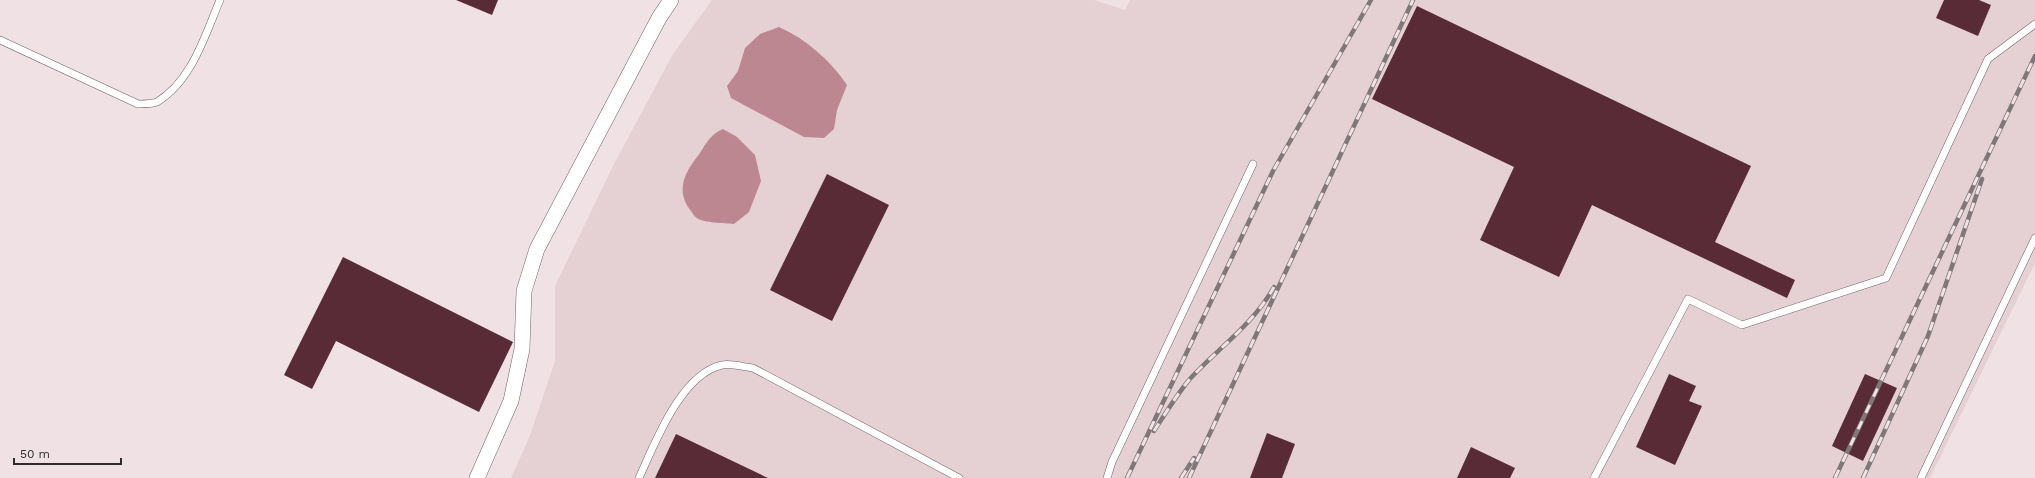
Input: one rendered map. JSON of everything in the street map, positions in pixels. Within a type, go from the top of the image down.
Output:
[{"type":"street","points":[[477,478],[511,401],[522,349],[524,291],[537,249],[659,18],[671,0]]},
{"type":"lane","points":[[0,40],[138,104],[156,102],[176,85],[194,60],[220,0]]},
{"type":"lane","points":[[1594,478],[1688,299],[1742,325],[1886,278],[1988,59],[2035,24]]},
{"type":"lane","points":[[1106,478],[1115,455],[1253,164]]},
{"type":"lane","points":[[1921,478],[2035,238]]},
{"type":"lane","points":[[639,478],[674,406],[704,372],[723,365],[752,368],[959,478]]},
{"type":"shaded area","points":[[712,0],[1094,0],[1125,10],[1130,0],[2035,0],[2035,263],[1930,478],[511,478],[529,438],[555,361],[555,286],[614,164],[673,54]]},
{"type":"shaded area","points":[[779,27],[799,38],[817,51],[833,67],[847,85],[837,110],[834,129],[824,138],[804,137],[731,98],[727,86],[738,71],[745,48],[760,34]]},
{"type":"shaded area","points":[[723,129],[737,137],[755,155],[761,181],[749,212],[734,224],[700,220],[693,214],[683,195],[684,180],[690,167],[715,133]]},
{"type":"building","points":[[456,0],[498,0],[492,15]]},
{"type":"building","points":[[1944,0],[1979,0],[1991,5],[1978,36],[1936,18]]},
{"type":"building","points":[[1417,6],[1751,166],[1715,242],[1795,280],[1787,298],[1592,205],[1559,277],[1480,240],[1514,167],[1372,99]]},
{"type":"building","points":[[827,174],[889,205],[832,321],[770,290]]},
{"type":"building","points":[[343,257],[513,342],[479,412],[336,341],[312,389],[284,375]]},
{"type":"building","points":[[1669,374],[1696,386],[1689,401],[1702,406],[1675,465],[1636,447]]},
{"type":"building","points":[[1865,374],[1897,388],[1863,461],[1832,446]]},
{"type":"building","points":[[1267,433],[1295,444],[1282,478],[1250,478]]},
{"type":"building","points":[[676,434],[768,478],[655,478]]},
{"type":"building","points":[[1471,447],[1515,468],[1510,478],[1457,478]]},
{"type":"railway","points":[[1127,478],[1273,171],[1371,0]]},
{"type":"railway","points":[[1189,478],[1413,0]]},
{"type":"railway","points":[[1835,478],[2035,56]]},
{"type":"railway","points":[[1863,478],[1928,336],[1982,179]]},
{"type":"railway","points":[[1154,431],[1189,380],[1256,313],[1274,287]]},
{"type":"railway","points":[[1181,478],[1194,458]]}]
